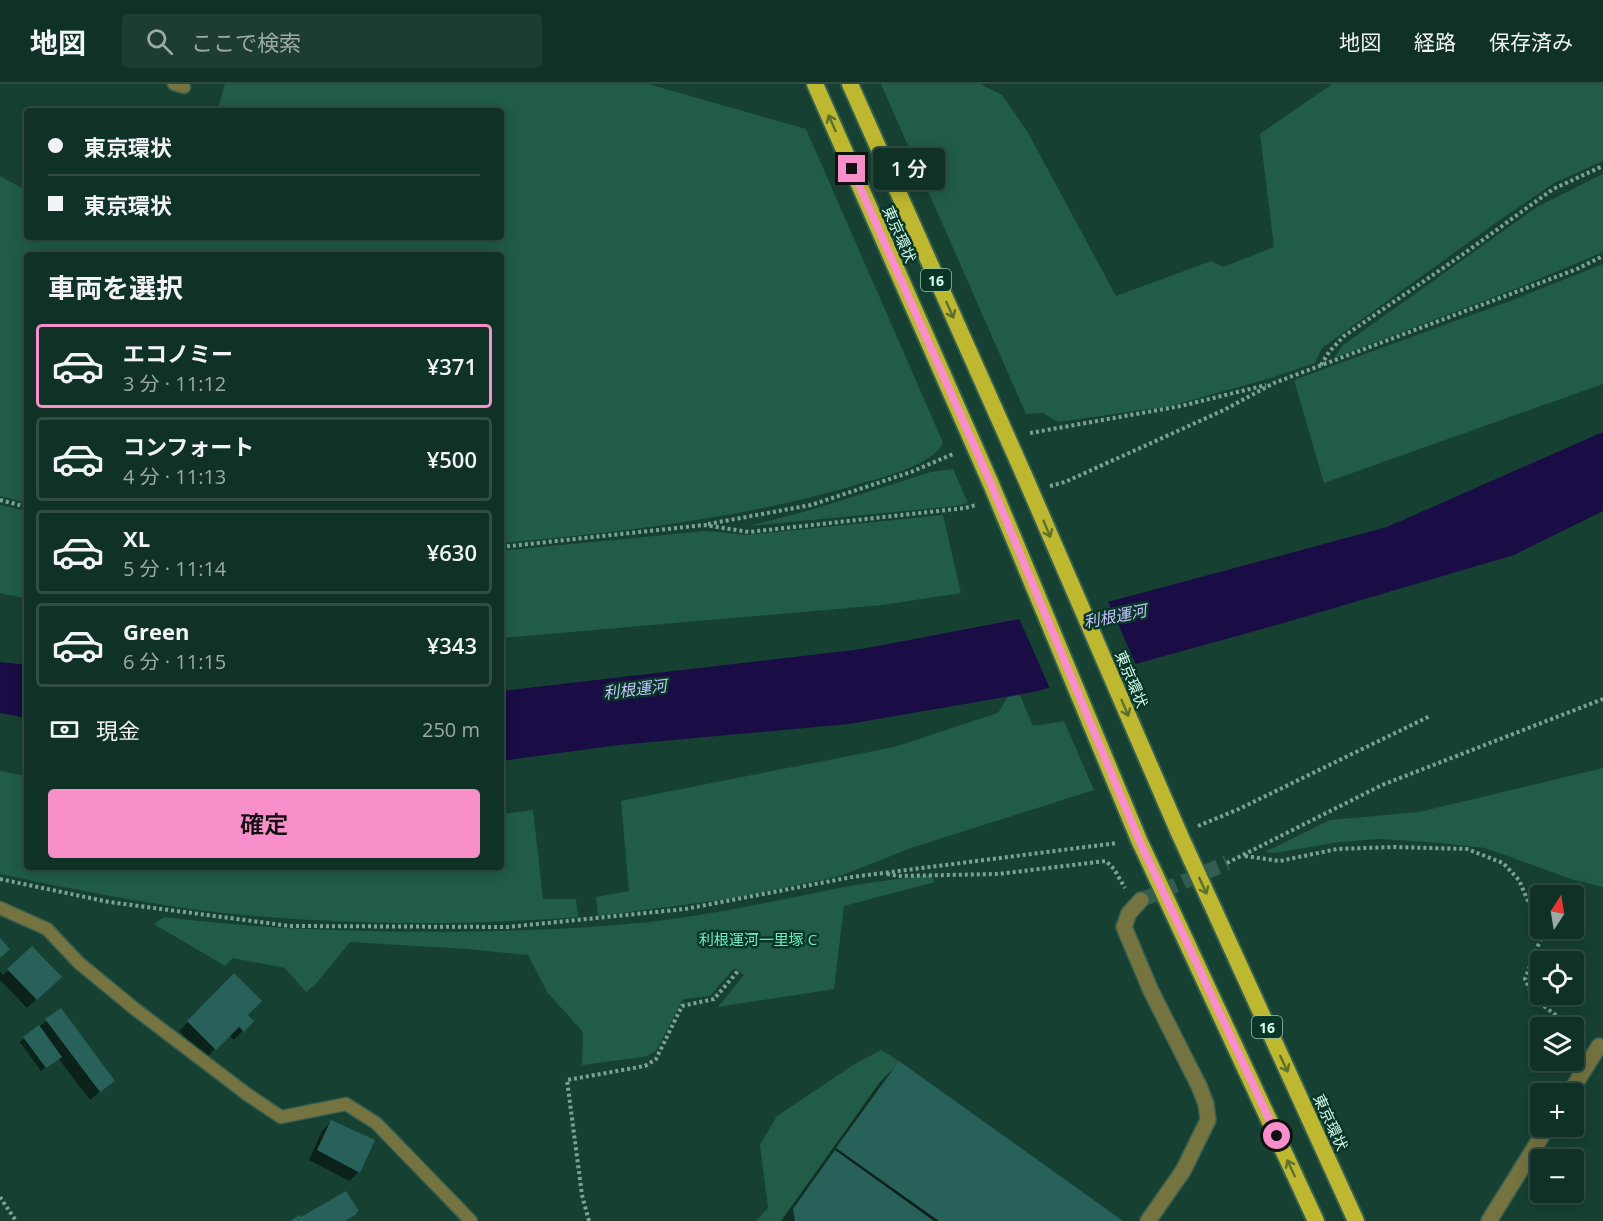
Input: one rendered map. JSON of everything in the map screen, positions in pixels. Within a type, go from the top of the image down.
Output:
[{"type":"highway","name":"東京環状","points":[[815,84],[991,484],[1139,840],[1316,1221]]},
{"type":"highway","name":"東京環状","points":[[850,84],[1024,475],[1179,833],[1356,1221]]},
{"type":"street","points":[[1138,903],[1129,913],[1124,927],[1151,991],[1199,1086],[1206,1104],[1208,1120],[1183,1171],[1148,1221]]},
{"type":"street","points":[[1576,1083],[1599,1046]]},
{"type":"street","points":[[1489,1221],[1541,1137]]},
{"type":"lane","points":[[0,908],[47,929],[79,963],[135,1009],[248,1095],[281,1117],[346,1104],[376,1123],[471,1221]]},
{"type":"path","points":[[1320,365],[1344,336],[1553,189],[1603,166]]},
{"type":"path","points":[[1043,488],[1065,482],[1224,410],[1274,383],[1577,268],[1603,256]]},
{"type":"path","points":[[0,500],[24,506]]},
{"type":"path","points":[[504,547],[704,525],[749,531],[965,508],[987,502]]},
{"type":"path","points":[[1227,863],[1245,856],[1382,785],[1603,699]]},
{"type":"path","points":[[1179,833],[1239,809],[1430,716]]},
{"type":"path","points":[[0,879],[109,902],[290,926],[508,927],[685,909],[852,877],[1139,840]]},
{"type":"path","points":[[1245,856],[1280,861],[1337,849],[1394,847],[1467,849],[1503,863],[1519,880],[1537,922],[1541,938],[1525,979],[1534,999],[1599,1046]]},
{"type":"path","points":[[883,873],[898,876],[998,874],[1106,861],[1114,868],[1138,903]]},
{"type":"path","points":[[588,1221],[582,1195],[567,1080],[645,1066],[656,1059],[682,1006],[714,999],[738,971]]},
{"type":"path","points":[[0,1197],[16,1221]]},
{"type":"green space","points":[[225,84],[648,84],[806,129],[942,440],[942,445],[918,464],[875,480],[821,495],[685,522],[504,543],[504,252],[24,252],[24,502],[0,496],[0,176],[24,189],[24,240],[504,240],[504,108],[218,108]]},
{"type":"green space","points":[[881,84],[980,84],[1002,95],[1027,131],[1116,296],[1211,261],[1223,267],[1274,247],[1260,134],[1332,84],[1603,84],[1603,161],[1554,183],[1494,224],[1322,348],[1315,363],[1271,378],[1170,406],[1058,422],[1043,413],[1026,414]]},
{"type":"green space","points":[[1603,174],[1603,252],[1520,287],[1334,358],[1343,345],[1537,207]]},
{"type":"green space","points":[[1603,264],[1603,384],[1324,483],[1294,380],[1510,301]]},
{"type":"green space","points":[[953,469],[968,503],[748,526],[811,510],[931,472]]},
{"type":"green space","points":[[0,505],[24,510],[24,598],[0,593]]},
{"type":"green space","points":[[943,515],[961,593],[883,605],[504,638],[504,551],[705,531],[748,535]]},
{"type":"green space","points":[[1020,695],[1033,726],[1064,721],[1094,790],[911,848],[840,876],[729,899],[598,916],[596,897],[629,891],[621,801],[894,747],[998,713],[1008,697]]},
{"type":"green space","points":[[1603,768],[1603,887],[1574,880],[1485,848],[1441,843],[1380,839],[1340,842],[1275,853],[1265,852],[1330,820],[1419,812]]},
{"type":"green space","points":[[0,771],[24,775],[24,870],[504,870],[504,814],[533,810],[543,899],[576,899],[578,917],[448,923],[276,918],[145,902],[0,874]]},
{"type":"green space","name":"利根運河一里塚 C","points":[[931,875],[935,882],[844,906],[834,989],[718,1007],[744,975],[734,968],[710,996],[683,999],[656,1051],[644,1057],[582,1065],[583,1032],[547,992],[528,955],[350,942],[315,985],[306,992],[285,968],[233,958],[225,966],[154,924],[164,917],[271,927],[343,930],[450,932],[574,928],[675,919],[855,885]]},
{"type":"green space","points":[[881,1050],[899,1061],[793,1209],[795,1221],[756,1221],[768,1208],[760,1145],[777,1116],[853,1065]]},
{"type":"water","name":"利根運河","points":[[1603,432],[1603,511],[1514,555],[1280,624],[1034,692],[849,724],[619,745],[504,761],[504,691],[862,649],[1104,603],[1387,527]]},
{"type":"water","points":[[0,662],[24,665],[24,717],[0,713]]},
{"type":"pier","points":[[1107,599],[1137,667],[1051,691],[1018,616]]},
{"type":"building","points":[[0,938],[10,949],[0,958]]},
{"type":"building","points":[[32,946],[62,977],[37,1000],[7,969]]},
{"type":"building","points":[[234,973],[262,1001],[248,1015],[254,1021],[244,1032],[239,1027],[216,1050],[187,1021]]},
{"type":"building","points":[[61,1008],[115,1081],[100,1092],[45,1019]]},
{"type":"building","points":[[39,1025],[62,1057],[46,1068],[23,1037]]},
{"type":"building","points":[[899,1061],[1123,1221],[939,1221],[836,1148]]},
{"type":"building","points":[[331,1120],[375,1140],[360,1173],[317,1150]]},
{"type":"building","points":[[835,1150],[934,1221],[795,1221],[793,1209]]},
{"type":"building","points":[[346,1191],[359,1211],[345,1221],[290,1221],[300,1215],[301,1217]]},
{"type":"tunnel","points":[[1141,900],[1227,863]]},
{"type":"route","points":[[852,169],[991,484],[1139,840],[1277,1136]]}]
